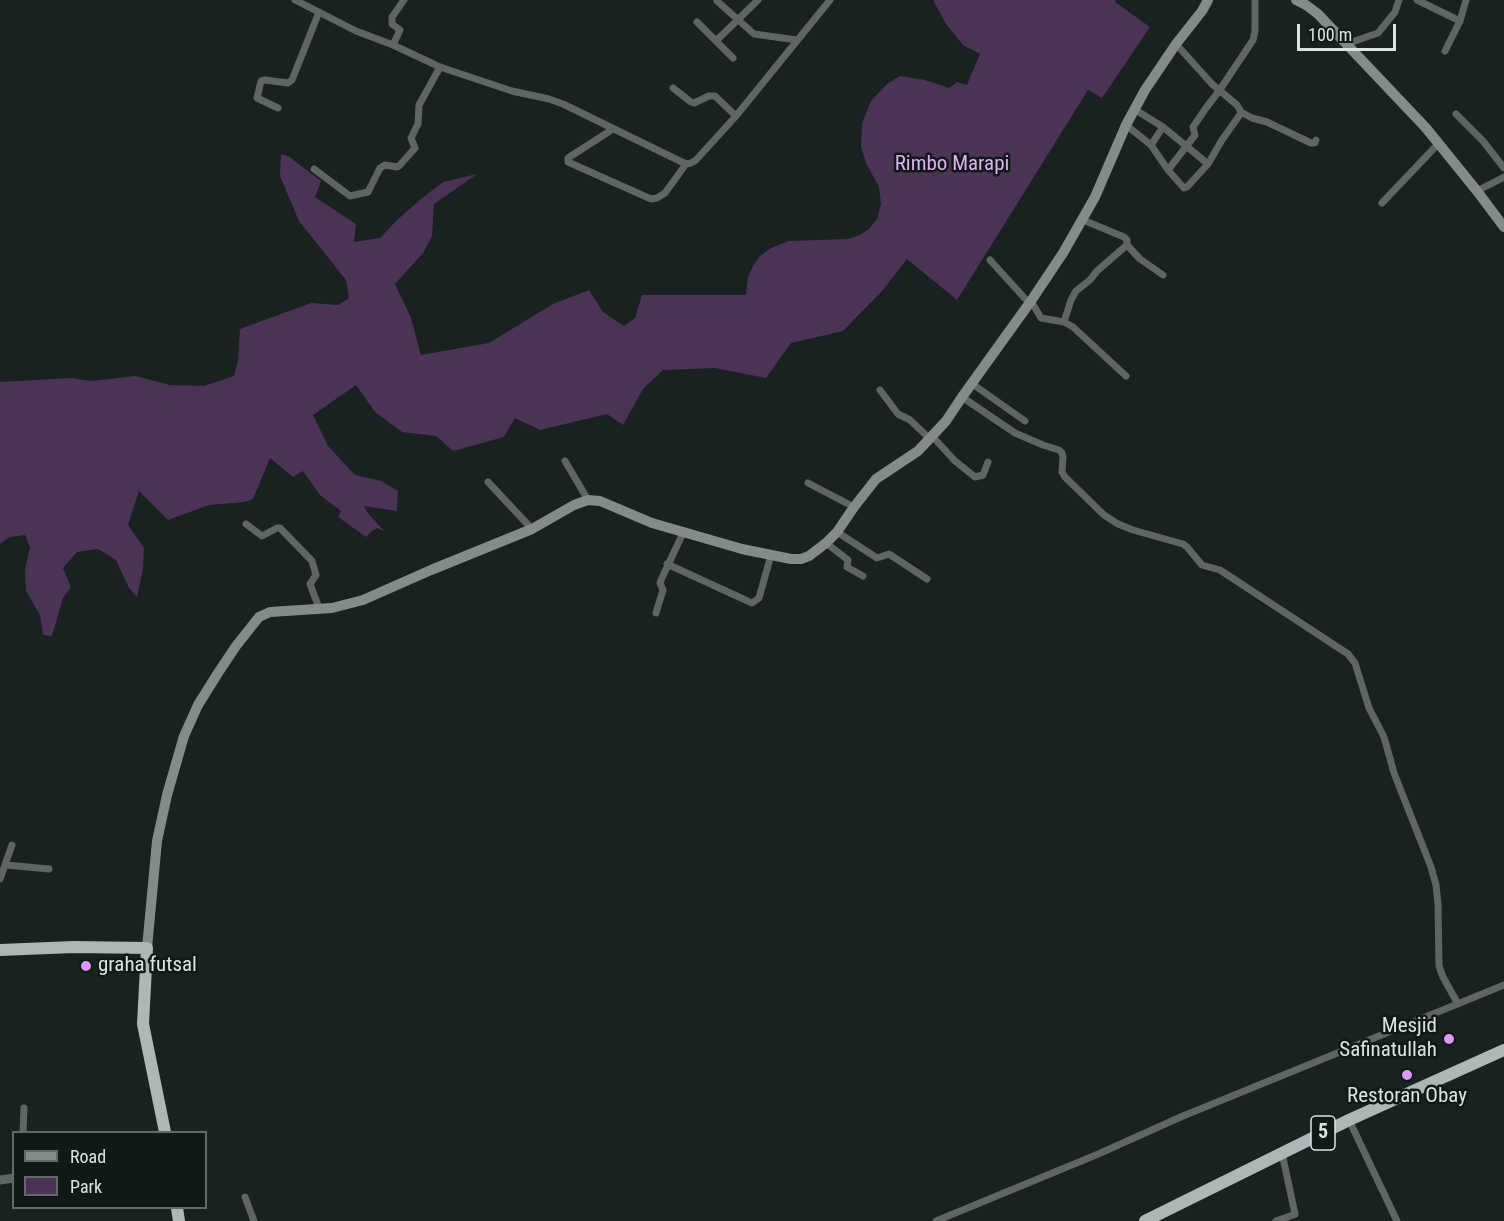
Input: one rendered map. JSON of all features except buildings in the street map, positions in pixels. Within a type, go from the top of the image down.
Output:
[{"type":"highway","points":[[0,943],[148,944]]},
{"type":"highway","points":[[0,950],[148,944]]},
{"type":"highway","points":[[148,944],[143,1024],[164,1131]]},
{"type":"highway","name":"5","points":[[1145,1221],[1349,1120],[1504,1050]]},
{"type":"main road","points":[[1296,0],[1306,4],[1318,14],[1439,143],[1504,227]]},
{"type":"main road","points":[[148,944],[155,858],[161,820],[184,736],[193,715],[236,646],[259,617],[270,612],[332,608],[363,600],[532,528],[588,500],[600,501],[639,518],[683,533],[776,557],[796,560],[805,558],[837,532],[876,479],[918,451],[946,421],[1063,253],[1095,197],[1126,125],[1145,90],[1176,44],[1210,1]]},
{"type":"street","points":[[295,0],[356,31],[440,67],[512,91],[562,104],[686,164],[696,160],[736,116],[830,0]]},
{"type":"street","points":[[393,45],[400,30],[392,24],[392,17],[404,0]]},
{"type":"street","points":[[717,40],[758,0]]},
{"type":"street","points":[[1168,170],[1195,135],[1193,127],[1252,40],[1255,31],[1255,0]]},
{"type":"street","points":[[1346,44],[1378,33],[1395,12],[1399,0]]},
{"type":"street","points":[[1445,51],[1460,21],[1466,0]]},
{"type":"street","points":[[717,1],[754,34],[797,40]]},
{"type":"street","points":[[1421,1],[1460,21]]},
{"type":"street","points":[[278,108],[257,98],[261,81],[288,83],[292,80],[319,12]]},
{"type":"street","points":[[697,22],[733,58]]},
{"type":"street","points":[[1176,44],[1219,91],[1237,105],[1241,112],[1274,125],[1311,144],[1316,140]]},
{"type":"street","points":[[314,169],[350,196],[368,192],[380,168],[385,165],[393,167],[400,165],[415,148],[411,138],[418,124],[419,105],[440,67]]},
{"type":"street","points":[[673,87],[694,103],[709,96],[715,96],[736,116]]},
{"type":"street","points":[[1134,109],[1163,127],[1208,164]]},
{"type":"street","points":[[1126,125],[1151,145],[1168,170],[1184,188],[1187,188],[1208,164],[1241,112]]},
{"type":"street","points":[[1456,114],[1483,141],[1504,168]]},
{"type":"street","points":[[1151,145],[1163,127]]},
{"type":"street","points":[[613,129],[568,158],[568,162],[651,199],[665,193],[686,164]]},
{"type":"street","points":[[1382,203],[1439,143]]},
{"type":"street","points":[[1478,191],[1504,177]]},
{"type":"street","points":[[1083,220],[1121,235],[1140,259],[1163,275]]},
{"type":"street","points":[[1064,322],[1071,300],[1077,291],[1127,244]]},
{"type":"street","points":[[990,260],[1030,302],[1041,318],[1064,322],[1073,327],[1126,376]]},
{"type":"street","points":[[972,383],[1025,421]]},
{"type":"street","points":[[880,390],[898,414],[910,420],[975,477],[983,475],[988,462]]},
{"type":"street","points":[[962,396],[1015,433],[1059,450],[1063,457],[1062,472],[1065,477],[1104,515],[1125,527],[1187,546],[1202,565],[1220,570],[1348,654],[1355,663],[1369,708],[1384,736],[1394,773],[1431,867],[1438,904],[1439,966],[1458,1004]]},
{"type":"street","points":[[565,460],[588,500]]},
{"type":"street","points":[[488,482],[532,528]]},
{"type":"street","points":[[808,483],[854,507]]},
{"type":"street","points":[[246,524],[261,536],[280,528],[312,561],[316,575],[310,584],[319,608]]},
{"type":"street","points":[[837,532],[877,558],[889,554],[927,579]]},
{"type":"street","points":[[656,613],[663,590],[660,582],[683,533]]},
{"type":"street","points":[[826,543],[848,560],[847,567],[863,576]]},
{"type":"street","points":[[668,564],[752,603],[759,598],[776,557]]},
{"type":"street","points":[[0,879],[12,846]]},
{"type":"street","points":[[6,865],[49,869]]},
{"type":"street","points":[[936,1221],[1096,1155],[1183,1116],[1504,986]]},
{"type":"street","points":[[23,1131],[24,1108]]},
{"type":"street","points":[[1349,1120],[1397,1221]]},
{"type":"street","points":[[1276,1221],[1295,1214],[1282,1153]]},
{"type":"street","points":[[245,1197],[254,1221]]},
{"type":"green space","name":"Rimbo Marapi","points":[[933,0],[1115,0],[1150,27],[1102,98],[1088,90],[957,300],[907,259],[882,291],[843,331],[791,343],[766,378],[715,368],[663,370],[643,389],[623,425],[607,414],[540,430],[515,418],[504,437],[453,451],[436,436],[402,432],[375,412],[356,385],[313,415],[328,446],[355,475],[381,481],[398,491],[397,511],[364,506],[384,531],[377,528],[366,537],[338,517],[341,511],[320,495],[303,471],[293,477],[270,458],[253,499],[245,502],[209,505],[168,520],[139,491],[128,525],[144,548],[143,569],[137,597],[129,588],[116,560],[98,549],[77,552],[63,568],[71,587],[63,598],[52,636],[43,635],[40,615],[26,591],[25,570],[30,547],[25,535],[10,537],[0,544],[0,382],[71,378],[92,381],[135,376],[170,385],[204,386],[234,376],[238,361],[240,329],[311,303],[338,305],[349,298],[346,280],[299,221],[280,176],[281,154],[288,156],[321,181],[315,197],[356,224],[354,242],[380,238],[396,221],[443,182],[477,174],[434,204],[432,236],[423,253],[395,284],[411,318],[421,355],[489,343],[553,304],[589,290],[603,312],[624,326],[635,318],[642,295],[746,295],[748,277],[753,266],[760,256],[771,248],[789,241],[848,239],[869,229],[877,219],[881,204],[879,187],[866,163],[861,147],[862,123],[871,101],[887,84],[900,76],[925,80],[949,88],[957,82],[967,85],[980,54],[963,45],[946,24]]},
{"type":"place","name":"graha futsal","points":[[86,966]]},
{"type":"place","name":"Mesjid Safinatullah","points":[[1449,1039]]},
{"type":"place","name":"Restoran Obay","points":[[1407,1075]]}]
